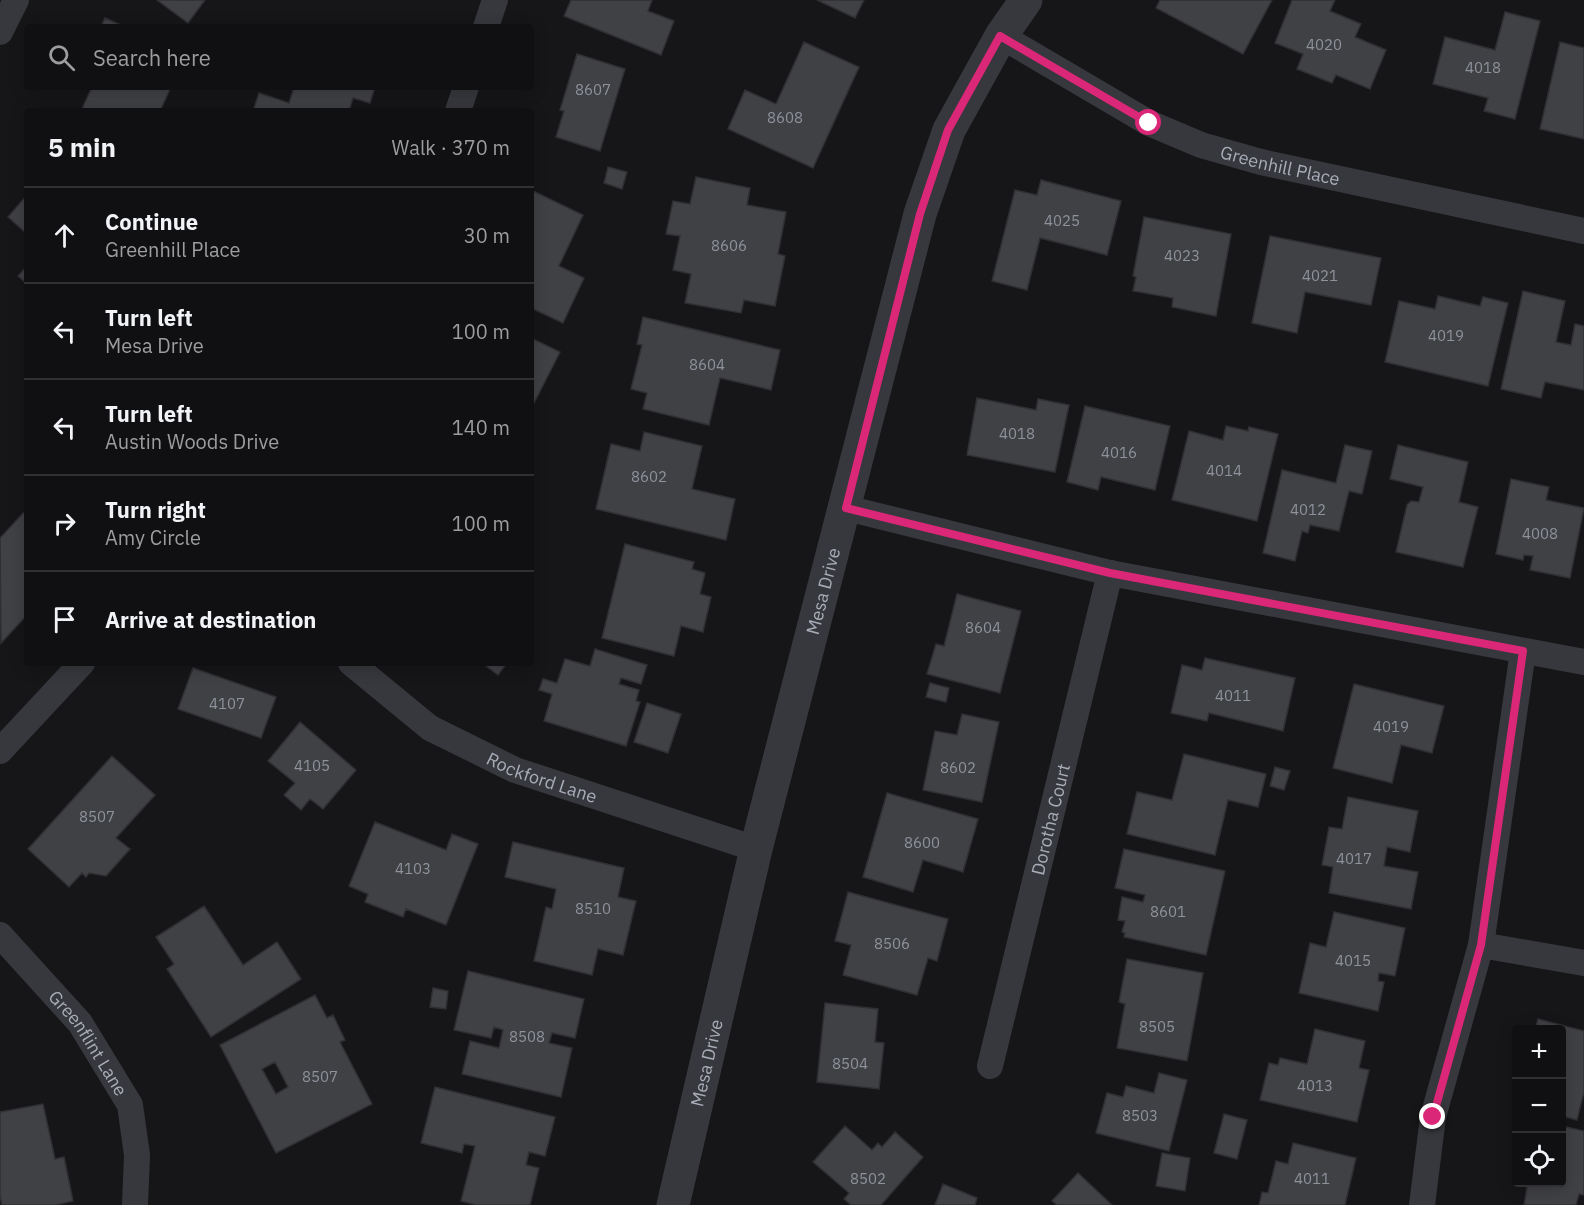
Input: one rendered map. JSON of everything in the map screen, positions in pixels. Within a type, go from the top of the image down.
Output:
[{"type":"street","points":[[0,32],[16,0]]},
{"type":"street","points":[[487,24],[495,0]]},
{"type":"street","name":"Mesa Drive","points":[[673,1205],[756,849],[924,203],[948,130],[1000,36],[1026,0]]},
{"type":"street","name":"Greenhill Place","points":[[1000,36],[1149,123],[1201,145],[1261,162],[1584,231]]},
{"type":"street","points":[[459,108],[465,90]]},
{"type":"street","points":[[846,508],[1110,573],[1584,662]]},
{"type":"street","name":"Dorotha Court","points":[[990,1066],[1110,573]]},
{"type":"street","points":[[1422,1205],[1433,1117],[1481,945],[1523,651]]},
{"type":"street","points":[[0,752],[78,666]]},
{"type":"street","name":"Rockford Lane","points":[[355,666],[430,728],[515,770],[756,849]]},
{"type":"street","name":"Greenflint Lane","points":[[0,935],[80,1023],[130,1105],[137,1155],[135,1205]]},
{"type":"street","points":[[1481,945],[1584,963]]},
{"type":"building","points":[[157,0],[205,0],[188,23]]},
{"type":"building","points":[[571,0],[652,0],[648,11],[674,21],[661,55],[564,16]]},
{"type":"building","points":[[817,0],[864,0],[855,18]]},
{"type":"building","points":[[1160,0],[1272,0],[1243,54],[1156,8]]},
{"type":"building","points":[[1292,0],[1335,0],[1330,11],[1361,24],[1355,37],[1386,50],[1370,89],[1336,75],[1332,83],[1297,69],[1303,54],[1275,43]]},
{"type":"building","points":[[1505,12],[1540,21],[1515,119],[1484,111],[1488,98],[1433,84],[1445,37],[1495,50]]},
{"type":"building","points":[[105,18],[118,24],[102,24]]},
{"type":"building","points":[[804,42],[859,67],[813,168],[728,129],[745,90],[776,104]]},
{"type":"building","points":[[1560,42],[1584,48],[1584,139],[1540,129]]},
{"type":"building","points":[[577,54],[625,69],[600,151],[556,137],[564,111],[560,110]]},
{"type":"building","points":[[91,90],[170,90],[161,108],[82,108]]},
{"type":"building","points":[[293,90],[374,90],[370,103],[353,98],[350,108],[254,108],[259,93],[289,103]]},
{"type":"building","points":[[608,167],[627,172],[622,189],[604,183]]},
{"type":"building","points":[[696,177],[750,188],[747,205],[786,212],[778,254],[785,256],[775,306],[744,300],[741,313],[685,303],[691,274],[673,270],[680,236],[666,234],[673,201],[690,204]]},
{"type":"building","points":[[1041,180],[1121,201],[1107,255],[1040,238],[1027,290],[992,281],[1015,190],[1037,195]]},
{"type":"building","points":[[534,191],[583,215],[559,266],[584,278],[563,323],[534,309]]},
{"type":"building","points":[[24,198],[24,231],[8,217]]},
{"type":"building","points":[[1144,217],[1231,234],[1216,316],[1172,307],[1173,298],[1133,291],[1136,277],[1133,276]]},
{"type":"building","points":[[1270,236],[1381,258],[1371,305],[1305,292],[1297,333],[1252,323]]},
{"type":"building","points":[[24,269],[24,281],[18,276]]},
{"type":"building","points":[[1523,291],[1565,301],[1556,342],[1571,345],[1575,324],[1584,326],[1584,390],[1545,382],[1541,398],[1501,389]]},
{"type":"building","points":[[1438,296],[1480,306],[1483,297],[1508,303],[1488,386],[1385,362],[1399,301],[1435,309]]},
{"type":"building","points":[[643,317],[780,350],[771,390],[720,378],[709,425],[643,409],[647,393],[631,389],[642,345],[637,344]]},
{"type":"building","points":[[534,339],[560,352],[534,403]]},
{"type":"building","points":[[977,398],[1036,410],[1038,399],[1069,405],[1055,472],[967,455]]},
{"type":"building","points":[[1085,406],[1170,426],[1155,490],[1101,477],[1098,490],[1067,482]]},
{"type":"building","points":[[1226,426],[1248,431],[1249,427],[1278,434],[1257,521],[1172,500],[1189,431],[1223,440]]},
{"type":"building","points":[[644,432],[702,446],[692,489],[735,499],[726,540],[596,509],[611,444],[640,451]]},
{"type":"building","points":[[1345,445],[1372,451],[1362,494],[1349,491],[1339,531],[1310,525],[1308,533],[1302,531],[1295,561],[1263,553],[1282,470],[1336,483]]},
{"type":"building","points":[[1398,445],[1468,462],[1459,502],[1478,507],[1463,567],[1396,552],[1407,505],[1411,501],[1419,502],[1423,487],[1390,479]]},
{"type":"building","points":[[1511,479],[1549,487],[1546,500],[1584,508],[1570,578],[1530,570],[1533,556],[1524,555],[1523,560],[1496,554]]},
{"type":"building","points":[[24,512],[24,618],[1,643],[0,538]]},
{"type":"building","points":[[625,544],[694,562],[692,569],[705,573],[700,594],[711,597],[703,632],[681,626],[674,656],[602,638]]},
{"type":"building","points":[[957,594],[1021,611],[1000,693],[927,674],[936,644],[944,646]]},
{"type":"building","points":[[595,649],[647,665],[641,684],[621,678],[619,684],[639,690],[636,701],[640,702],[626,746],[544,721],[552,694],[539,690],[543,679],[557,683],[565,659],[590,666]]},
{"type":"building","points":[[1205,658],[1295,678],[1283,731],[1209,713],[1207,721],[1171,713],[1182,665],[1202,670]]},
{"type":"building","points":[[486,666],[505,666],[498,675]]},
{"type":"building","points":[[193,668],[276,697],[261,738],[178,709]]},
{"type":"building","points":[[930,683],[949,688],[946,702],[926,697]]},
{"type":"building","points":[[1354,684],[1444,706],[1432,753],[1401,745],[1392,783],[1333,768]]},
{"type":"building","points":[[647,703],[681,714],[668,753],[634,742]]},
{"type":"building","points":[[962,714],[999,722],[982,802],[923,790],[935,731],[957,735]]},
{"type":"building","points":[[300,722],[356,770],[323,809],[310,799],[301,810],[284,795],[295,783],[268,761]]},
{"type":"building","points":[[1184,754],[1266,774],[1258,807],[1228,800],[1215,855],[1127,834],[1137,792],[1172,800]]},
{"type":"building","points":[[112,756],[155,795],[116,838],[130,849],[106,876],[89,873],[86,877],[82,873],[69,887],[28,849]]},
{"type":"building","points":[[1275,767],[1290,771],[1284,790],[1270,786]]},
{"type":"building","points":[[887,793],[978,819],[963,872],[923,860],[913,892],[863,877]]},
{"type":"building","points":[[1348,797],[1418,811],[1410,852],[1387,847],[1384,866],[1418,872],[1411,909],[1329,893],[1333,867],[1322,865],[1329,827],[1342,829]]},
{"type":"building","points":[[375,822],[446,850],[452,834],[478,844],[446,925],[406,909],[403,917],[365,902],[368,894],[349,886]]},
{"type":"building","points":[[513,842],[624,868],[618,897],[636,901],[623,955],[598,949],[592,975],[534,961],[546,907],[552,909],[556,889],[505,877]]},
{"type":"building","points":[[1124,849],[1225,871],[1206,955],[1124,937],[1125,933],[1122,932],[1125,921],[1118,920],[1122,897],[1143,902],[1145,895],[1115,888]]},
{"type":"building","points":[[848,892],[948,919],[937,961],[928,958],[917,995],[843,975],[851,945],[835,941]]},
{"type":"building","points":[[204,906],[243,965],[277,942],[301,979],[211,1037],[167,969],[174,964],[156,937]]},
{"type":"building","points":[[1334,912],[1405,928],[1395,976],[1379,973],[1378,981],[1384,982],[1378,1011],[1299,993],[1310,943],[1326,947]]},
{"type":"building","points":[[1127,959],[1203,973],[1187,1061],[1117,1048],[1125,1004],[1119,1002]]},
{"type":"building","points":[[468,971],[584,999],[575,1038],[552,1033],[549,1043],[572,1048],[561,1097],[462,1074],[470,1041],[499,1048],[503,1030],[494,1027],[491,1038],[454,1030]]},
{"type":"building","points":[[433,988],[448,991],[446,1009],[430,1007]]},
{"type":"building","points":[[315,995],[327,1018],[333,1015],[345,1040],[340,1042],[372,1104],[276,1153],[220,1045]],"holes":[[[275,1062],[288,1087],[276,1094],[262,1069]]]},
{"type":"building","points":[[825,1003],[878,1009],[875,1042],[884,1043],[879,1089],[817,1082]]},
{"type":"building","points":[[1538,1019],[1561,1025],[1536,1025]]},
{"type":"building","points":[[1566,1026],[1584,1031],[1584,1092],[1577,1120],[1566,1117]]},
{"type":"building","points":[[1315,1029],[1365,1041],[1359,1068],[1369,1070],[1357,1122],[1260,1100],[1269,1063],[1278,1065],[1280,1058],[1307,1064]]},
{"type":"building","points":[[1159,1073],[1187,1080],[1169,1151],[1096,1133],[1107,1093],[1123,1097],[1126,1086],[1154,1093]]},
{"type":"building","points":[[435,1087],[555,1117],[545,1156],[529,1152],[526,1165],[539,1168],[530,1205],[476,1205],[461,1201],[475,1146],[464,1144],[462,1153],[421,1143]]},
{"type":"building","points":[[43,1104],[55,1159],[64,1157],[73,1201],[56,1205],[2,1205],[0,1196],[0,1112]]},
{"type":"building","points":[[1224,1114],[1247,1120],[1237,1159],[1214,1153]]},
{"type":"building","points":[[845,1126],[872,1150],[878,1143],[882,1147],[895,1132],[923,1157],[881,1205],[851,1205],[844,1199],[849,1193],[813,1162]]},
{"type":"building","points":[[1566,1127],[1584,1131],[1584,1195],[1579,1194],[1576,1205],[1524,1205],[1527,1187],[1566,1187]]},
{"type":"building","points":[[1293,1143],[1356,1158],[1345,1205],[1259,1205],[1262,1192],[1268,1193],[1276,1161],[1288,1164]]},
{"type":"building","points":[[1162,1153],[1190,1158],[1185,1191],[1156,1186]]},
{"type":"building","points":[[1078,1173],[1112,1205],[1057,1205],[1052,1201]]},
{"type":"building","points":[[943,1184],[977,1198],[975,1205],[935,1205]]},
{"type":"route","points":[[1149,123],[1000,36],[948,130],[920,214],[846,508],[1110,573],[1523,651],[1481,945],[1433,1117]]}]
